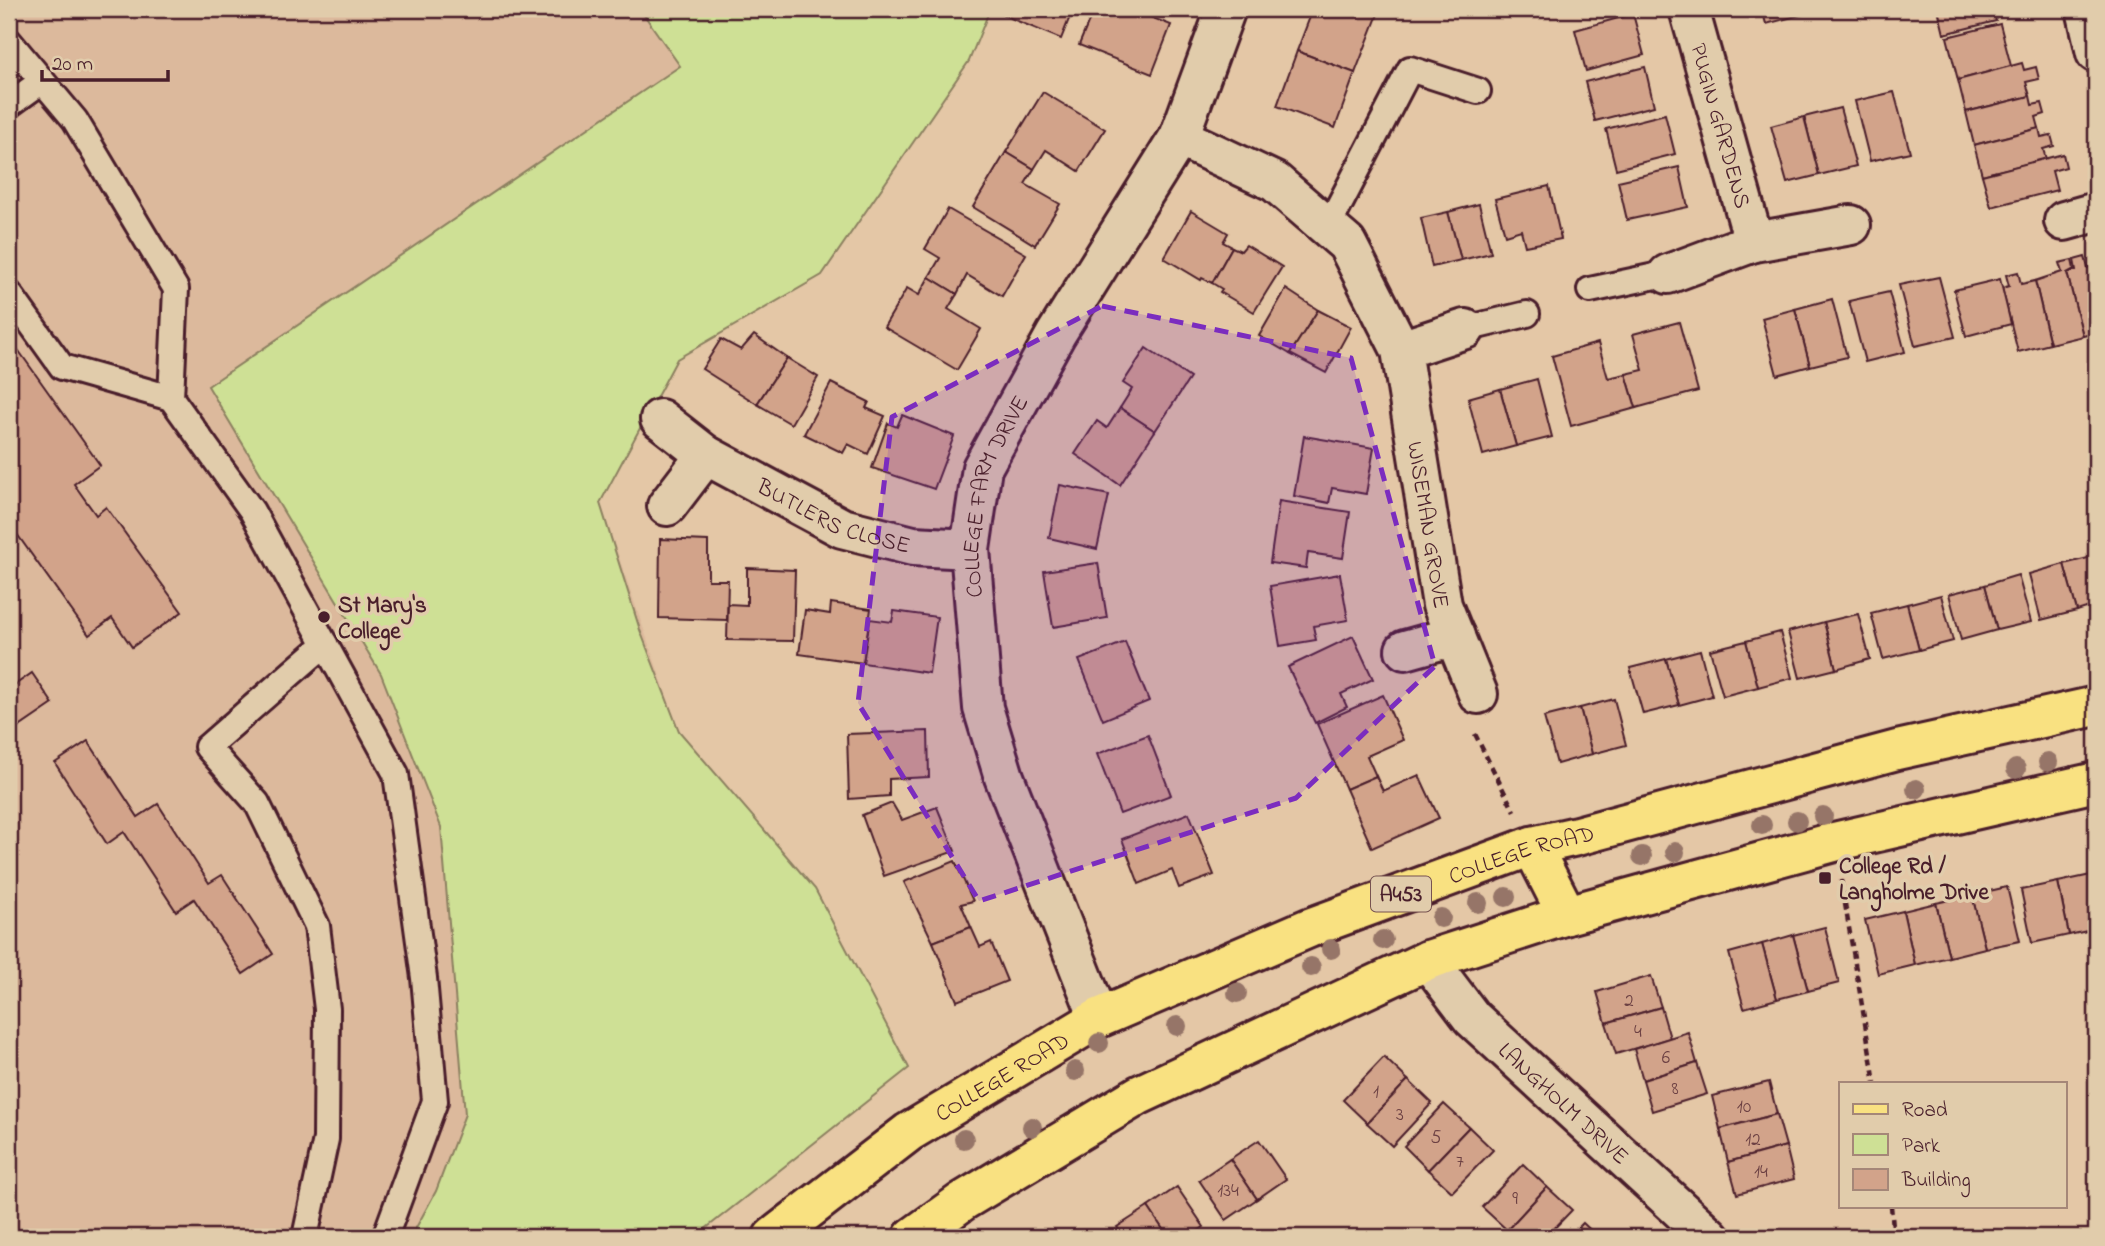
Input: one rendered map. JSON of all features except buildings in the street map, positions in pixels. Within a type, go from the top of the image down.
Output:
[{"type":"main road","name":"COLLEGE ROAD","points":[[773,1237],[909,1132],[1099,1018],[1309,928],[1532,846],[1897,750],[2096,706]]},
{"type":"main road","points":[[913,1237],[962,1200],[1139,1095],[1427,960],[1567,915],[1835,842],[2096,782]]},
{"type":"main road","points":[[1532,846],[1567,915]]},
{"type":"street","name":"COLLEGE FARM DRIVE","points":[[1099,1018],[1004,777],[983,708],[970,549],[982,468],[1056,334],[1179,137],[1226,9]]},
{"type":"street","name":"PUGIN GARDENS","points":[[1689,9],[1754,243]]},
{"type":"street","points":[[2086,9],[2096,53]]},
{"type":"street","name":"WISEMAN GROVE","points":[[1179,137],[1275,182],[1347,244],[1401,349],[1443,605],[1478,694]]},
{"type":"street","points":[[1671,273],[1754,243],[1851,225]]},
{"type":"street","points":[[1401,349],[1465,329]]},
{"type":"street","name":"BUTLERS CLOSE","points":[[660,419],[706,455],[842,528],[913,545],[970,549]]},
{"type":"street","points":[[667,506],[706,455]]},
{"type":"street","points":[[1405,650],[1455,636]]},
{"type":"street","name":"LANGHOLM DRIVE","points":[[1427,960],[1472,1018],[1710,1237]]},
{"type":"lane","points":[[9,41],[75,120],[176,289],[172,398],[252,511],[396,774],[424,978],[435,1101],[385,1237]]},
{"type":"lane","points":[[1328,228],[1410,69],[1478,91]]},
{"type":"lane","points":[[9,105],[42,81]]},
{"type":"lane","points":[[1590,290],[1671,273]]},
{"type":"lane","points":[[9,293],[62,367],[172,398]]},
{"type":"lane","points":[[1465,329],[1527,314]]},
{"type":"lane","points":[[305,1237],[326,1139],[327,1009],[317,926],[257,803],[207,747],[325,644]]},
{"type":"path","points":[[1478,694],[1462,709],[1532,846]]},
{"type":"path","points":[[1835,842],[1875,1082]]},
{"type":"path","points":[[1891,1208],[1894,1237]]},
{"type":"highlighted area","points":[[1102,306],[1351,358],[1435,666],[1296,798],[979,901],[858,703],[892,417]]},
{"type":"shaded area","name":"St Mary's College","points":[[9,9],[640,9],[822,275],[677,359],[600,503],[679,731],[815,889],[909,1068],[695,1237],[9,1237]]},
{"type":"green space","points":[[640,9],[990,9],[969,61],[822,275],[677,359],[600,503],[640,630],[679,731],[815,889],[909,1068],[695,1237],[411,1237],[436,1191],[465,1114],[441,827],[381,674],[208,386],[680,66]]},
{"type":"place","name":"St Mary's College","points":[[324,617]]},
{"type":"place","name":"College Rd / Langholme Drive","points":[[1825,878]]}]
